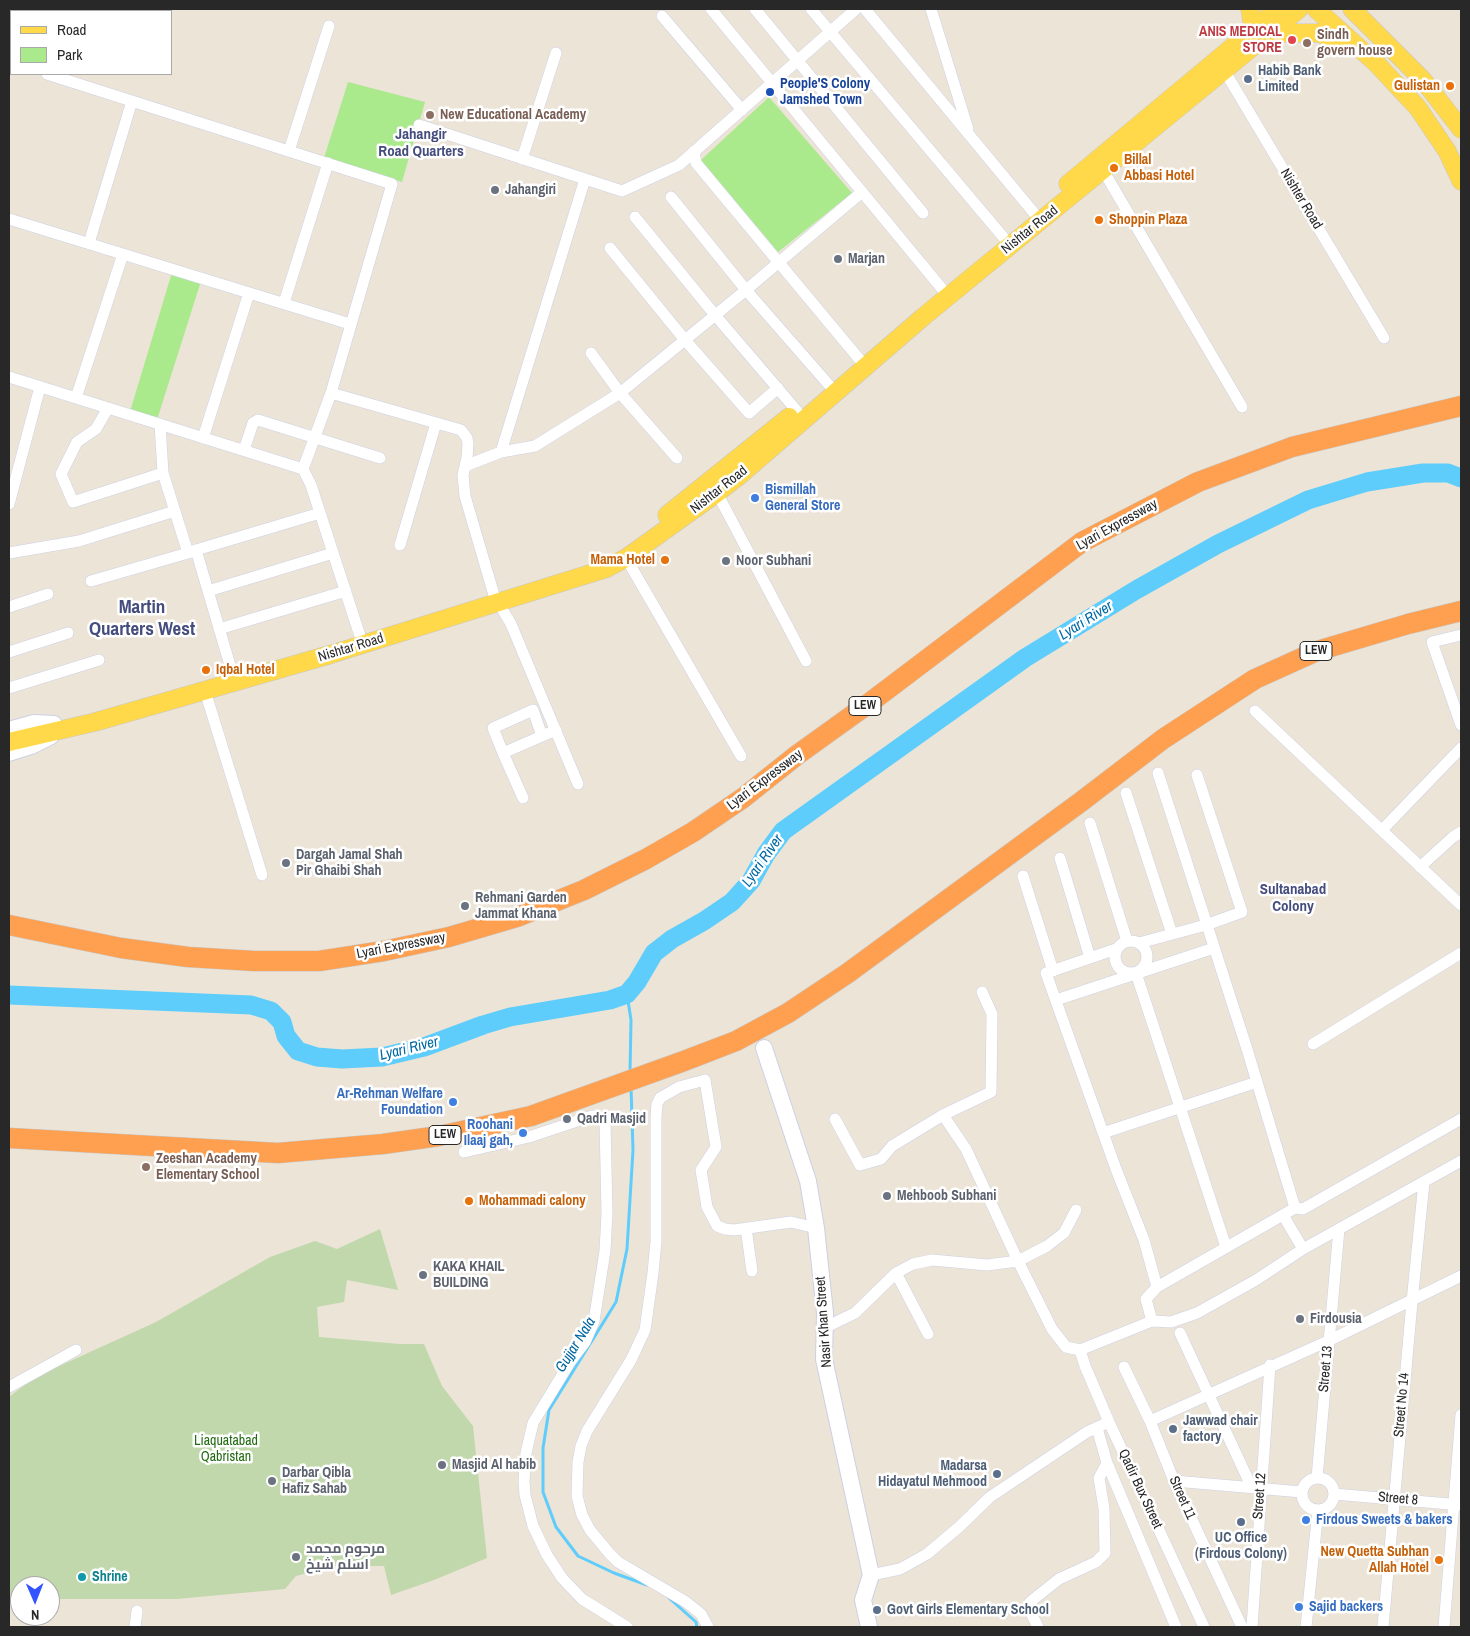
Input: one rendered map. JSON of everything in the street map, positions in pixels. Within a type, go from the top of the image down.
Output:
[{"type":"highway","name":"Lyari Expressway","points":[[9,925],[121,948],[188,957],[254,961],[319,961],[384,951],[440,939],[516,917],[584,890],[646,859],[693,832],[743,798],[797,755],[868,704],[1082,542],[1198,482],[1282,451],[1350,432],[1461,406]]},
{"type":"highway","name":"LEW","points":[[9,1138],[278,1153],[383,1144],[438,1136],[531,1116],[736,1041],[788,1013],[848,974],[1163,739],[1255,679],[1317,651],[1408,624],[1461,611]]},
{"type":"main road","points":[[1250,9],[1261,31],[1319,33],[1344,43],[1377,64]]},
{"type":"main road","name":"Nishtar Road","points":[[1261,31],[1278,9]]},
{"type":"main road","name":"Nishtar Road","points":[[10,741],[232,672],[605,569],[626,558],[717,493],[1100,164],[1220,64],[1261,31],[1299,9]]},
{"type":"main road","points":[[1316,9],[1377,64],[1418,108],[1447,151],[1461,181]]},
{"type":"main road","points":[[1352,9],[1365,16],[1423,80],[1461,129]]},
{"type":"main road","name":"Nishtar Road","points":[[54,726],[205,691],[332,654],[496,599],[608,557],[685,501],[860,360],[1034,213],[1100,164]]},
{"type":"street","points":[[711,9],[943,290]]},
{"type":"street","points":[[755,9],[923,213]]},
{"type":"street","points":[[811,9],[1004,238]]},
{"type":"street","points":[[419,125],[622,191],[679,165],[856,9]]},
{"type":"street","points":[[864,9],[1034,213]]},
{"type":"street","points":[[931,9],[970,136]]},
{"type":"street","points":[[662,16],[742,110]]},
{"type":"street","points":[[289,151],[329,26]]},
{"type":"street","points":[[522,159],[556,53]]},
{"type":"street","name":"Nishter Road","points":[[1220,64],[1384,338]]},
{"type":"street","points":[[50,75],[392,184],[331,393],[303,469]]},
{"type":"street","points":[[89,243],[132,101]]},
{"type":"street","points":[[694,152],[696,163],[860,360]]},
{"type":"street","points":[[284,303],[328,163]]},
{"type":"street","points":[[1100,164],[1242,407]]},
{"type":"street","points":[[502,452],[585,179]]},
{"type":"street","points":[[465,466],[502,452],[535,446],[620,393],[862,192]]},
{"type":"street","points":[[671,197],[746,290],[829,385]]},
{"type":"street","points":[[635,217],[797,411]]},
{"type":"street","points":[[9,219],[350,324]]},
{"type":"street","points":[[610,248],[684,340],[749,413],[778,388]]},
{"type":"street","points":[[76,398],[123,254]]},
{"type":"street","points":[[203,438],[249,292]]},
{"type":"street","points":[[591,353],[620,393],[678,458]]},
{"type":"street","points":[[9,377],[303,469],[311,485],[360,636]]},
{"type":"street","points":[[9,504],[40,387]]},
{"type":"street","points":[[331,393],[461,430],[467,438],[468,444],[463,475],[465,496],[496,599],[511,624],[578,784]]},
{"type":"street","points":[[108,408],[96,429],[77,442],[61,474],[73,502],[163,473]]},
{"type":"street","points":[[244,450],[253,422],[262,421],[380,458]]},
{"type":"street","points":[[400,545],[436,423]]},
{"type":"street","points":[[160,424],[163,473],[175,512],[208,591],[232,672]]},
{"type":"street","points":[[717,493],[806,661]]},
{"type":"street","points":[[9,552],[79,541],[175,512]]},
{"type":"street","points":[[91,581],[320,513]]},
{"type":"street","points":[[208,591],[333,553]]},
{"type":"street","points":[[626,558],[741,756]]},
{"type":"street","points":[[219,629],[346,591]]},
{"type":"street","points":[[9,607],[48,594]]},
{"type":"street","points":[[9,652],[68,633]]},
{"type":"street","points":[[1461,635],[1432,642],[1461,725]]},
{"type":"street","points":[[10,684],[99,660]]},
{"type":"street","points":[[205,691],[262,874]]},
{"type":"street","points":[[523,798],[493,728],[533,710],[542,736]]},
{"type":"street","points":[[1255,711],[1461,905]]},
{"type":"street","points":[[503,752],[556,730]]},
{"type":"street","points":[[1382,830],[1461,748]]},
{"type":"street","points":[[1158,772],[1257,1082],[1295,1208]]},
{"type":"street","points":[[1157,1287],[1144,1240],[1103,1133],[1046,973],[1116,949],[1120,945],[1206,925],[1242,912],[1197,775]]},
{"type":"street","points":[[1126,793],[1172,934]]},
{"type":"street","points":[[1090,823],[1133,942],[1146,951],[1147,960],[1142,970],[1129,974],[1119,969],[1115,960],[1116,949]]},
{"type":"street","points":[[1420,867],[1461,832]]},
{"type":"street","points":[[1060,858],[1090,958]]},
{"type":"street","points":[[1024,876],[1053,971]]},
{"type":"street","points":[[1056,1000],[1214,948]]},
{"type":"street","points":[[1313,1044],[1461,953]]},
{"type":"street","points":[[1136,973],[1226,1247]]},
{"type":"street","points":[[836,1119],[860,1164],[881,1159],[892,1146],[943,1115],[991,1092],[992,1014],[982,992]]},
{"type":"street","name":"Nasir Khan Street","points":[[764,1048],[808,1181],[816,1228],[825,1313],[824,1359],[871,1575]]},
{"type":"street","points":[[708,1627],[701,1614],[686,1602],[618,1562],[609,1553],[590,1530],[582,1515],[578,1496],[578,1462],[581,1446],[587,1431],[631,1360],[645,1330],[656,1241],[657,1104],[660,1098],[678,1087],[705,1080],[716,1147],[701,1170],[707,1207],[718,1226],[725,1230],[791,1222],[816,1228]]},
{"type":"street","points":[[1103,1133],[1257,1082]]},
{"type":"street","points":[[943,1115],[966,1149],[1052,1329],[1066,1347],[1080,1350],[1152,1321],[1171,1322],[1197,1313],[1256,1280],[1303,1249],[1461,1161]]},
{"type":"street","points":[[464,1152],[529,1137],[592,1116],[601,1117],[605,1121],[606,1232],[599,1300],[594,1322],[585,1342],[570,1362],[533,1423],[526,1452],[524,1481],[525,1495],[533,1526],[547,1555],[562,1578],[582,1599],[627,1627]]},
{"type":"street","points":[[1152,1321],[1146,1299],[1157,1287],[1295,1208],[1303,1209],[1461,1119]]},
{"type":"street","name":"Street No 14","points":[[1383,1627],[1424,1182]]},
{"type":"street","points":[[824,1328],[855,1313],[896,1273],[912,1264],[932,1260],[986,1266],[1018,1261],[1047,1246],[1064,1233],[1076,1210]]},
{"type":"street","points":[[1283,1215],[1303,1249]]},
{"type":"street","points":[[746,1228],[752,1271]]},
{"type":"street","name":"Street 13","points":[[1317,1478],[1339,1229]]},
{"type":"street","points":[[896,1273],[928,1334]]},
{"type":"street","points":[[1150,1421],[1412,1302],[1461,1276]]},
{"type":"street","points":[[1180,1334],[1256,1488]]},
{"type":"street","points":[[9,1387],[76,1350]]},
{"type":"street","name":"Qadir Bux Street","points":[[1080,1350],[1109,1422],[1204,1627]]},
{"type":"street","name":"Street 12","points":[[1252,1627],[1256,1488],[1270,1365]]},
{"type":"street","name":"Street 11","points":[[1124,1367],[1150,1421],[1174,1481],[1242,1627]]},
{"type":"street","points":[[1444,1627],[1457,1504],[1461,1415]]},
{"type":"street","points":[[869,1627],[863,1600],[871,1575],[900,1569],[927,1554],[990,1497],[1087,1432],[1109,1422]]},
{"type":"street","points":[[1097,1428],[1106,1463],[1176,1627]]},
{"type":"street","points":[[1038,1627],[1030,1611],[1030,1602],[1059,1580],[1096,1562],[1105,1553],[1104,1508],[1099,1478],[1106,1463]]},
{"type":"street","points":[[1317,1478],[1329,1483],[1334,1494],[1330,1504],[1324,1509],[1318,1510],[1309,1507],[1305,1503],[1302,1492],[1310,1480],[1317,1478]]},
{"type":"street","points":[[1174,1481],[1302,1492]]},
{"type":"street","name":"Street 8","points":[[1334,1494],[1457,1504]]},
{"type":"street","points":[[1306,1627],[1318,1510]]},
{"type":"street","points":[[134,1627],[137,1611]]},
{"type":"green space","points":[[348,82],[425,102],[402,182],[324,158]]},
{"type":"green space","points":[[769,97],[852,193],[778,252],[701,160]]},
{"type":"green space","points":[[173,269],[202,278],[156,423],[129,415]]},
{"type":"green space","name":"Liaquatabad Qabristan","points":[[380,1229],[398,1290],[347,1280],[344,1302],[317,1307],[319,1337],[400,1344],[424,1344],[442,1386],[473,1426],[487,1558],[391,1595],[384,1566],[334,1566],[296,1576],[285,1589],[177,1599],[60,1599],[60,1576],[10,1576],[9,1599],[9,1397],[35,1377],[156,1322],[270,1257],[315,1241],[337,1249]]},
{"type":"waterway","name":"Lyari River","points":[[9,995],[251,1005],[271,1011],[282,1022],[286,1036],[298,1051],[317,1057],[342,1059],[382,1057],[424,1047],[510,1017],[610,1000],[627,994],[637,982],[654,953],[672,939],[732,902],[751,881],[766,854],[783,831],[1025,658],[1136,590],[1218,544],[1308,500],[1367,482],[1423,473],[1448,473],[1461,478]]},
{"type":"waterway","name":"Gujjar Nala","points":[[627,994],[631,1020],[630,1073]]},
{"type":"waterway","name":"Gujjar Nala","points":[[631,1087],[633,1150],[627,1249],[616,1302],[549,1410],[543,1448],[543,1492],[556,1527],[578,1556],[614,1573],[647,1585]]},
{"type":"waterway","name":"Gujjar Nala","points":[[669,1598],[696,1622],[697,1627]]},
{"type":"place","name":"ANIS MEDICAL STORE","points":[[1292,40]]},
{"type":"place","name":"Sindh govern house","points":[[1307,43]]},
{"type":"place","name":"Habib Bank Limited","points":[[1248,79]]},
{"type":"place","name":"Gulistan","points":[[1450,86]]},
{"type":"place","name":"People'S Colony Jamshed Town","points":[[770,92]]},
{"type":"place","name":"New Educational Academy","points":[[430,115]]},
{"type":"place","name":"Billal Abbasi Hotel","points":[[1114,168]]},
{"type":"place","name":"Jahangiri","points":[[495,190]]},
{"type":"place","name":"Shoppin Plaza","points":[[1099,220]]},
{"type":"place","name":"Marjan","points":[[838,259]]},
{"type":"place","name":"Bismillah General Store","points":[[755,498]]},
{"type":"place","name":"Mama Hotel","points":[[665,560]]},
{"type":"place","name":"Noor Subhani","points":[[726,561]]},
{"type":"place","name":"Iqbal Hotel","points":[[206,670]]},
{"type":"place","name":"Dargah Jamal Shah Pir Ghaibi Shah","points":[[286,863]]},
{"type":"place","name":"Rehmani Garden Jammat Khana","points":[[465,906]]},
{"type":"place","name":"Ar-Rehman Welfare Foundation","points":[[453,1102]]},
{"type":"place","name":"Qadri Masjid","points":[[567,1119]]},
{"type":"place","name":"Roohani Ilaaj gah,","points":[[523,1133]]},
{"type":"place","name":"Zeeshan Academy Elementary School","points":[[146,1167]]},
{"type":"place","name":"Mehboob Subhani","points":[[887,1196]]},
{"type":"place","name":"Mohammadi calony","points":[[469,1201]]},
{"type":"place","name":"KAKA KHAIL BUILDING","points":[[423,1275]]},
{"type":"place","name":"Firdousia","points":[[1300,1319]]},
{"type":"place","name":"Jawwad chair factory","points":[[1173,1429]]},
{"type":"place","name":"Masjid Al habib","points":[[442,1465]]},
{"type":"place","name":"Madarsa Hidayatul Mehmood","points":[[997,1474]]},
{"type":"place","name":"Darbar Qibla Hafiz Sahab","points":[[272,1481]]},
{"type":"place","name":"Firdous Sweets & bakers","points":[[1306,1520]]},
{"type":"place","name":"UC Office (Firdous Colony)","points":[[1241,1522]]},
{"type":"place","name":"مرحوم محمد اسلم شیخ","points":[[296,1557]]},
{"type":"place","name":"New Quetta Subhan Allah Hotel","points":[[1439,1560]]},
{"type":"place","name":"Shrine","points":[[82,1577]]},
{"type":"place","name":"Sajid backers","points":[[1299,1607]]},
{"type":"place","name":"Govt Girls Elementary School","points":[[877,1610]]},
{"type":"district","name":"Jahangir Road Quarters","points":[[421,144]]},
{"type":"district","name":"Martin Quarters West","points":[[142,619]]},
{"type":"district","name":"Sultanabad Colony","points":[[1293,898]]}]
